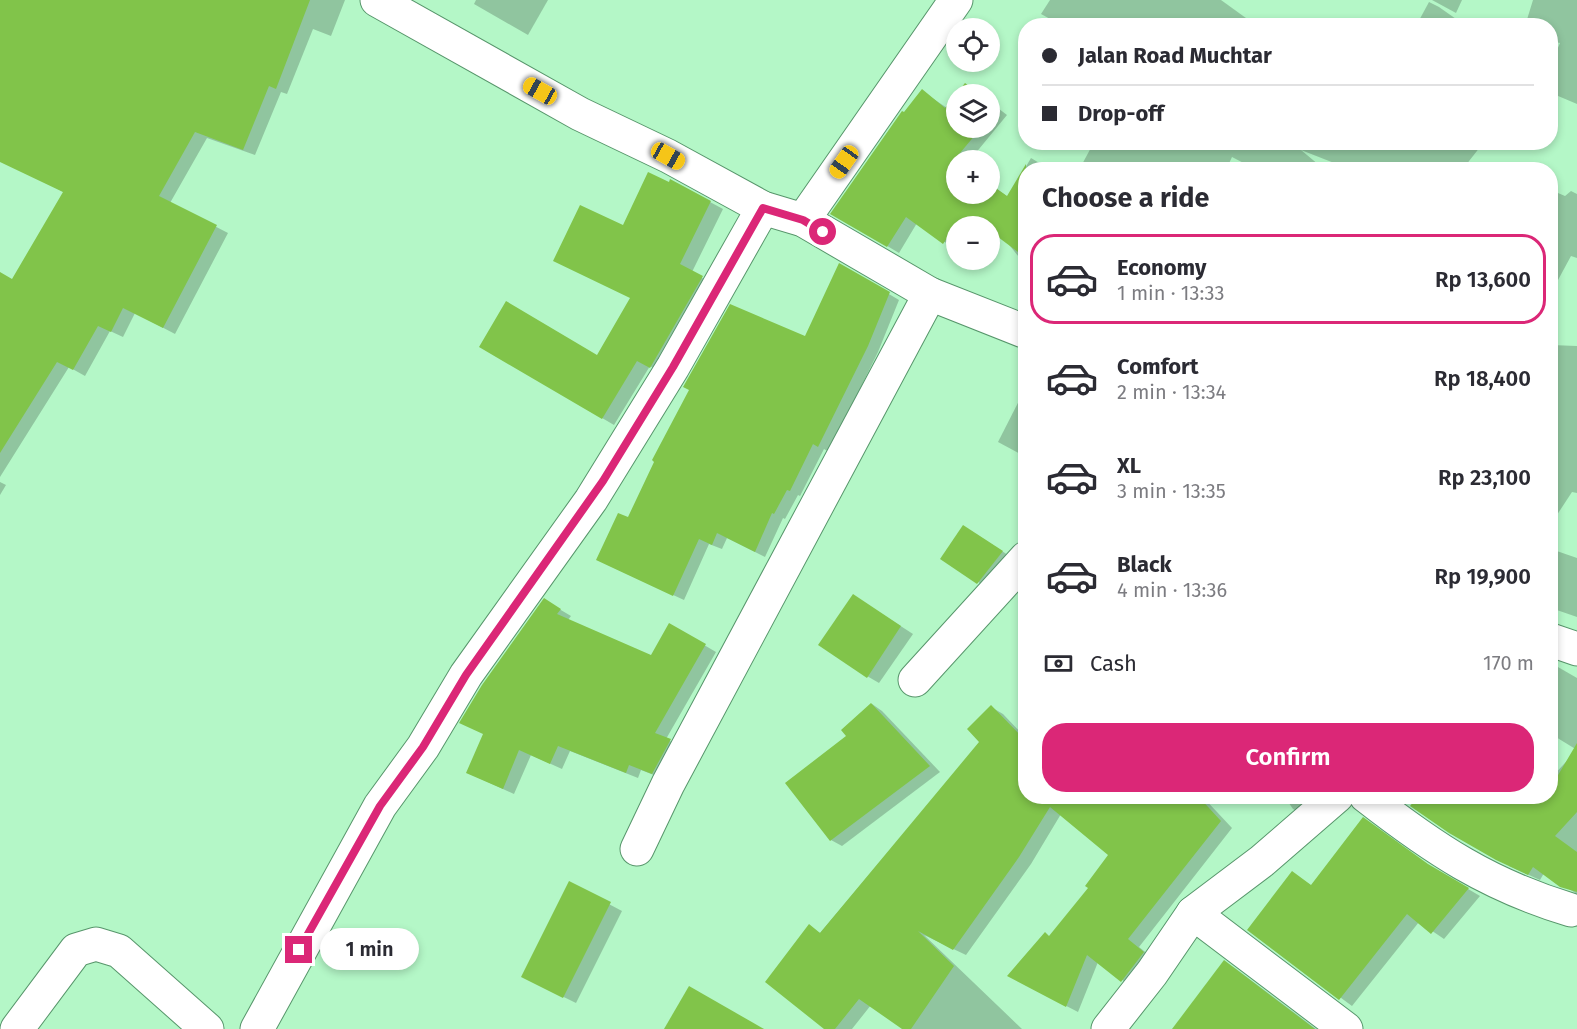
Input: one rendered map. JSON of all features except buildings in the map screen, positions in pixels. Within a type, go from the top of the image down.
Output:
[{"type":"street","points":[[377,0],[580,114],[668,156],[763,208],[803,220],[930,294],[1018,329]]},
{"type":"street","points":[[803,220],[956,0]]},
{"type":"street","points":[[256,1029],[380,806],[423,747],[466,675],[591,500],[673,367],[763,208]]},
{"type":"street","points":[[637,849],[668,784],[930,294]]},
{"type":"street","points":[[915,680],[1018,567]]},
{"type":"street","points":[[1558,642],[1577,649]]},
{"type":"street","points":[[1108,1029],[1152,973],[1193,913],[1262,861],[1328,804]]},
{"type":"street","points":[[1377,804],[1436,848],[1475,871],[1526,897],[1571,910]]},
{"type":"street","points":[[1193,913],[1346,1029]]},
{"type":"street","points":[[17,1029],[76,950],[96,944],[119,951],[207,1029]]},
{"type":"route","points":[[299,950],[380,806],[423,747],[466,675],[603,481],[673,367],[763,208],[803,220],[823,232]]}]
